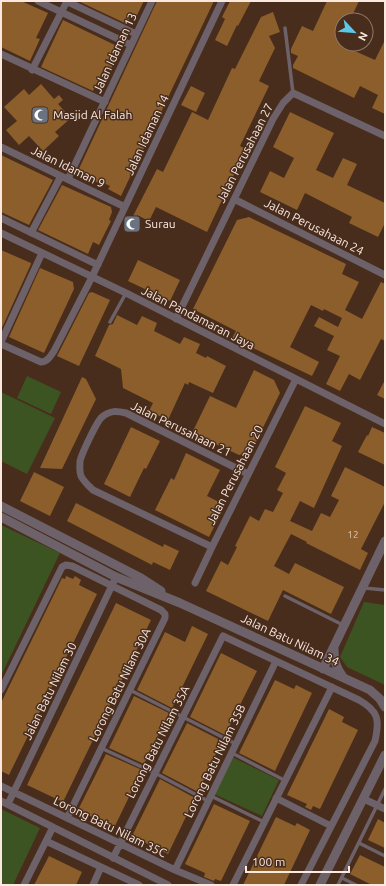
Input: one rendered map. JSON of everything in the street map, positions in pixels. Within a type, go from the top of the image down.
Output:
[{"type":"street","points":[[38,1],[131,45]]},
{"type":"street","points":[[32,70],[66,1],[136,34]]},
{"type":"street","name":"Jalan Idaman 13","points":[[31,233],[64,178],[105,102],[152,1]]},
{"type":"street","name":"Jalan Idaman 14","points":[[1,343],[40,362],[44,362],[49,359],[98,265],[222,1]]},
{"type":"street","points":[[1,54],[32,70],[105,102]]},
{"type":"street","points":[[293,93],[385,136]]},
{"type":"street","name":"Jalan Perusahaan 27","points":[[176,319],[273,119],[282,103],[293,93]]},
{"type":"street","name":"Jalan Idaman 9","points":[[1,147],[125,207]]},
{"type":"street","name":"Jalan Perusahaan 24","points":[[234,199],[385,275]]},
{"type":"street","points":[[1,218],[98,265]]},
{"type":"street","name":"Jalan Pandamaran Jaya","points":[[1,233],[126,293],[385,424]]},
{"type":"street","points":[[1,343],[42,253]]},
{"type":"street","name":"Jalan Perusahaan 20","points":[[195,582],[296,379]]},
{"type":"street","name":"Jalan Perusahaan 21","points":[[212,547],[93,490],[86,484],[81,476],[81,459],[98,422],[102,416],[109,412],[116,411],[126,413],[248,474]]},
{"type":"street","name":"Jalan Batu Nilam 34","points":[[1,506],[141,578],[180,603]]},
{"type":"street","name":"Jalan Batu Nilam 34","points":[[1,517],[116,577],[180,603],[370,690],[380,699],[385,707]]},
{"type":"street","points":[[323,668],[385,541]]},
{"type":"street","points":[[90,552],[98,559],[116,568],[118,571],[116,577],[127,575],[141,578]]},
{"type":"street","points":[[1,690],[62,567],[66,565],[72,566],[112,587]]},
{"type":"street","name":"Jalan Batu Nilam 30","points":[[8,804],[116,577]]},
{"type":"street","name":"Lorong Batu Nilam 30A","points":[[67,818],[165,618],[165,614],[160,610],[112,587]]},
{"type":"street","name":"Lorong Batu Nilam 35A","points":[[113,858],[223,636],[276,661]]},
{"type":"street","points":[[304,659],[315,660],[321,658],[335,644]]},
{"type":"street","points":[[335,644],[335,663],[344,678]]},
{"type":"street","points":[[276,661],[368,705],[376,715],[378,727],[375,741],[301,885]]},
{"type":"street","name":"Lorong Batu Nilam 35B","points":[[175,870],[276,661]]},
{"type":"street","points":[[233,885],[284,780],[332,687]]},
{"type":"street","points":[[320,885],[385,756]]},
{"type":"street","name":"Lorong Batu Nilam 35C","points":[[1,786],[119,844],[211,885]]},
{"type":"street","points":[[276,798],[331,826]]},
{"type":"street","points":[[364,799],[385,809]]},
{"type":"street","points":[[1,801],[166,885]]},
{"type":"street","points":[[24,885],[53,827]]},
{"type":"street","points":[[46,841],[139,885]]},
{"type":"street","points":[[93,885],[101,867]]},
{"type":"lane","points":[[284,28],[293,93]]},
{"type":"lane","points":[[110,322],[126,293]]},
{"type":"lane","points":[[362,587],[385,590]]},
{"type":"lane","points":[[285,596],[344,625]]},
{"type":"lane","points":[[130,690],[236,744]]},
{"type":"lane","points":[[101,748],[264,822]]},
{"type":"lane","points":[[231,753],[284,780]]},
{"type":"lane","points":[[338,885],[385,789]]},
{"type":"lane","points":[[359,843],[385,856]]},
{"type":"lane","points":[[342,878],[356,885]]},
{"type":"green space","points":[[27,376],[61,392],[51,414],[17,398]]},
{"type":"green space","points":[[1,392],[55,418],[27,474],[1,461]]},
{"type":"green space","points":[[1,525],[60,553],[1,676]]},
{"type":"green space","points":[[364,602],[385,605],[385,685],[347,667],[340,657]]},
{"type":"green space","points":[[232,757],[279,780],[262,816],[214,794]]},
{"type":"green space","points":[[1,809],[40,828],[13,885],[1,885]]},
{"type":"building","points":[[1,1],[21,1],[48,13],[36,38],[40,39],[30,61],[1,47]]},
{"type":"building","points":[[78,1],[144,1],[135,19],[130,17],[127,24]]},
{"type":"building","points":[[157,1],[214,1],[121,196],[108,189],[110,186],[99,181],[99,183],[77,173]]},
{"type":"building","points":[[230,1],[251,1],[227,46],[215,40],[225,19],[222,17]]},
{"type":"building","points":[[327,1],[359,1],[354,12],[334,12],[334,52],[357,52],[375,60],[385,40],[385,114],[372,108],[378,95],[360,86],[354,98],[293,68],[298,56],[291,53],[291,49],[302,26],[313,31]]},
{"type":"building","points":[[273,12],[280,32],[269,36],[275,48],[259,81],[269,86],[240,146],[246,149],[207,232],[156,207],[149,221],[137,215],[137,230],[126,230],[126,218],[132,218],[157,169],[163,172],[192,112],[208,120],[232,68],[235,69],[261,17]]},
{"type":"building","points":[[63,20],[117,46],[119,53],[111,69],[105,66],[93,91],[41,67]]},
{"type":"building","name":"Masjid Al Falah","points":[[41,84],[54,99],[59,95],[63,100],[58,104],[71,118],[55,132],[59,136],[43,151],[29,136],[19,145],[6,130],[17,121],[4,107],[24,89],[29,95]]},
{"type":"building","points":[[191,86],[205,93],[196,112],[181,105]]},
{"type":"building","points":[[290,112],[334,133],[316,170],[333,178],[343,158],[357,164],[347,185],[385,203],[385,223],[378,237],[349,223],[352,217],[305,193],[297,210],[260,192],[270,171],[284,178],[294,158],[273,147]]},
{"type":"building","points":[[1,155],[53,180],[29,225],[1,212]]},
{"type":"building","points":[[62,185],[111,207],[112,212],[109,220],[111,221],[99,245],[93,242],[88,254],[38,230]]},
{"type":"building","points":[[249,217],[346,264],[342,274],[359,282],[345,310],[362,319],[381,282],[385,284],[385,341],[381,339],[360,380],[349,374],[340,391],[326,384],[340,356],[327,350],[334,336],[314,326],[319,317],[338,327],[342,318],[324,309],[323,311],[311,305],[290,347],[319,362],[312,376],[232,338],[236,331],[193,309],[237,220]]},
{"type":"building","points":[[1,250],[31,264],[1,330]]},
{"type":"building","points":[[138,260],[180,280],[170,301],[128,281]]},
{"type":"building","points":[[40,268],[73,282],[74,289],[44,353],[9,337]]},
{"type":"building","points":[[92,292],[110,300],[79,366],[57,356],[89,293]]},
{"type":"building","points":[[117,315],[137,325],[142,316],[157,323],[154,331],[180,344],[184,337],[200,344],[196,353],[206,358],[207,356],[226,366],[213,393],[189,382],[188,385],[185,383],[168,420],[149,411],[153,403],[123,388],[121,369],[95,356],[109,325],[113,324]]},
{"type":"building","points":[[254,370],[274,380],[280,393],[251,452],[239,455],[192,433],[210,396],[236,408]]},
{"type":"building","points":[[82,377],[86,379],[96,399],[62,469],[40,468]]},
{"type":"building","points":[[385,380],[385,399],[377,395]]},
{"type":"building","points":[[305,406],[341,423],[332,441],[342,446],[314,508],[300,501],[290,521],[312,531],[321,513],[330,517],[339,500],[331,496],[345,467],[385,487],[385,502],[361,549],[368,553],[360,570],[291,534],[274,566],[289,574],[295,563],[344,587],[331,614],[283,590],[268,621],[206,591],[221,561],[228,565],[237,547],[235,546],[250,516],[259,521],[265,509],[273,512],[283,493],[277,490],[286,473],[275,467]]},
{"type":"building","points":[[131,427],[160,441],[146,469],[144,468],[130,497],[104,484]]},
{"type":"building","points":[[372,427],[385,433],[385,465],[358,452]]},
{"type":"building","points":[[186,453],[220,470],[207,496],[225,505],[209,537],[155,510],[171,478],[174,480]]},
{"type":"building","points":[[34,472],[64,487],[50,516],[20,501]]},
{"type":"building","points":[[76,503],[163,547],[164,544],[179,551],[170,570],[153,562],[152,565],[67,521]]},
{"type":"building","points":[[66,576],[73,579],[75,576],[81,580],[79,585],[97,594],[9,775],[1,771],[1,703],[62,578],[65,579]]},
{"type":"building","points":[[116,603],[151,620],[63,802],[27,785]]},
{"type":"building","points":[[192,626],[208,634],[172,708],[137,690],[165,632],[185,642]]},
{"type":"building","points":[[221,653],[257,671],[225,735],[190,717]]},
{"type":"building","points":[[275,680],[294,689],[296,685],[312,693],[275,771],[239,753]]},
{"type":"building","points":[[134,696],[169,713],[144,764],[109,748]]},
{"type":"building","points":[[329,709],[344,717],[342,722],[358,730],[320,809],[313,806],[311,810],[305,807],[307,804],[287,795]]},
{"type":"building","points":[[187,723],[222,741],[198,792],[162,773]]},
{"type":"building","points":[[106,754],[142,770],[114,828],[78,810]]},
{"type":"building","points":[[160,779],[195,798],[168,854],[132,836]]},
{"type":"building","points":[[214,804],[250,821],[221,881],[215,879],[214,881],[204,877],[205,873],[185,864]]},
{"type":"building","points":[[276,817],[295,826],[297,823],[310,830],[284,885],[243,885]]},
{"type":"building","points":[[378,819],[385,823],[385,848],[368,840]]},
{"type":"building","points":[[360,855],[385,867],[385,885],[372,885],[350,874]]},
{"type":"building","points":[[49,856],[82,872],[76,885],[34,885]]},
{"type":"place","name":"Masjid Al Falah","points":[[40,115]]},
{"type":"place","name":"Surau","points":[[132,224]]}]
